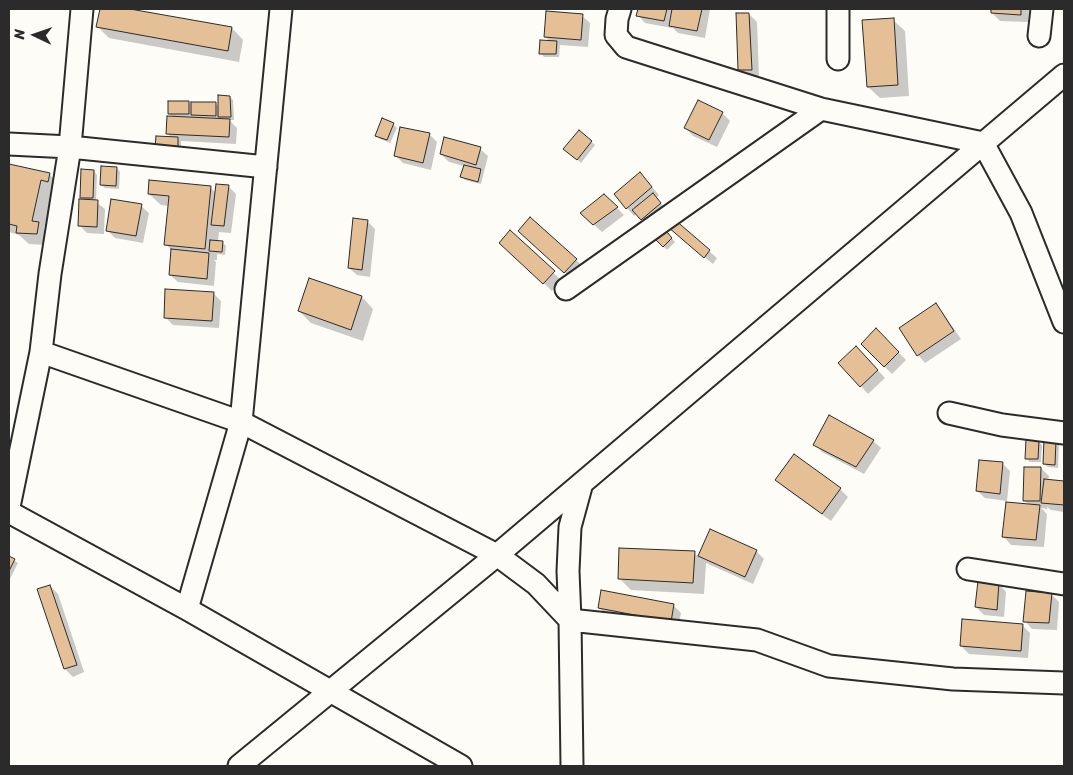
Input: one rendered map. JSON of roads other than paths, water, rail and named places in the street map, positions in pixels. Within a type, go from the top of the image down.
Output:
[{"type":"street","points":[[9,507],[41,352],[50,274],[70,147],[82,9]]},
{"type":"street","points":[[187,609],[241,422],[281,9]]},
{"type":"street","points":[[620,9],[616,35],[626,47],[821,109],[983,143],[1021,213],[1064,322]]},
{"type":"street","points":[[838,9],[838,59]]},
{"type":"street","points":[[1040,36],[1042,9]]},
{"type":"street","points":[[239,766],[497,555],[1064,75]]},
{"type":"street","points":[[566,289],[821,109]]},
{"type":"street","points":[[9,144],[70,147],[266,167]]},
{"type":"street","points":[[41,352],[241,422],[497,555],[536,584],[570,620],[757,640],[829,666],[953,679],[1064,683]]},
{"type":"street","points":[[950,413],[1002,425],[1064,433]]},
{"type":"street","points":[[572,766],[568,571],[570,527],[582,483]]},
{"type":"street","points":[[9,512],[187,609],[461,766]]},
{"type":"street","points":[[968,570],[1064,584]]}]
